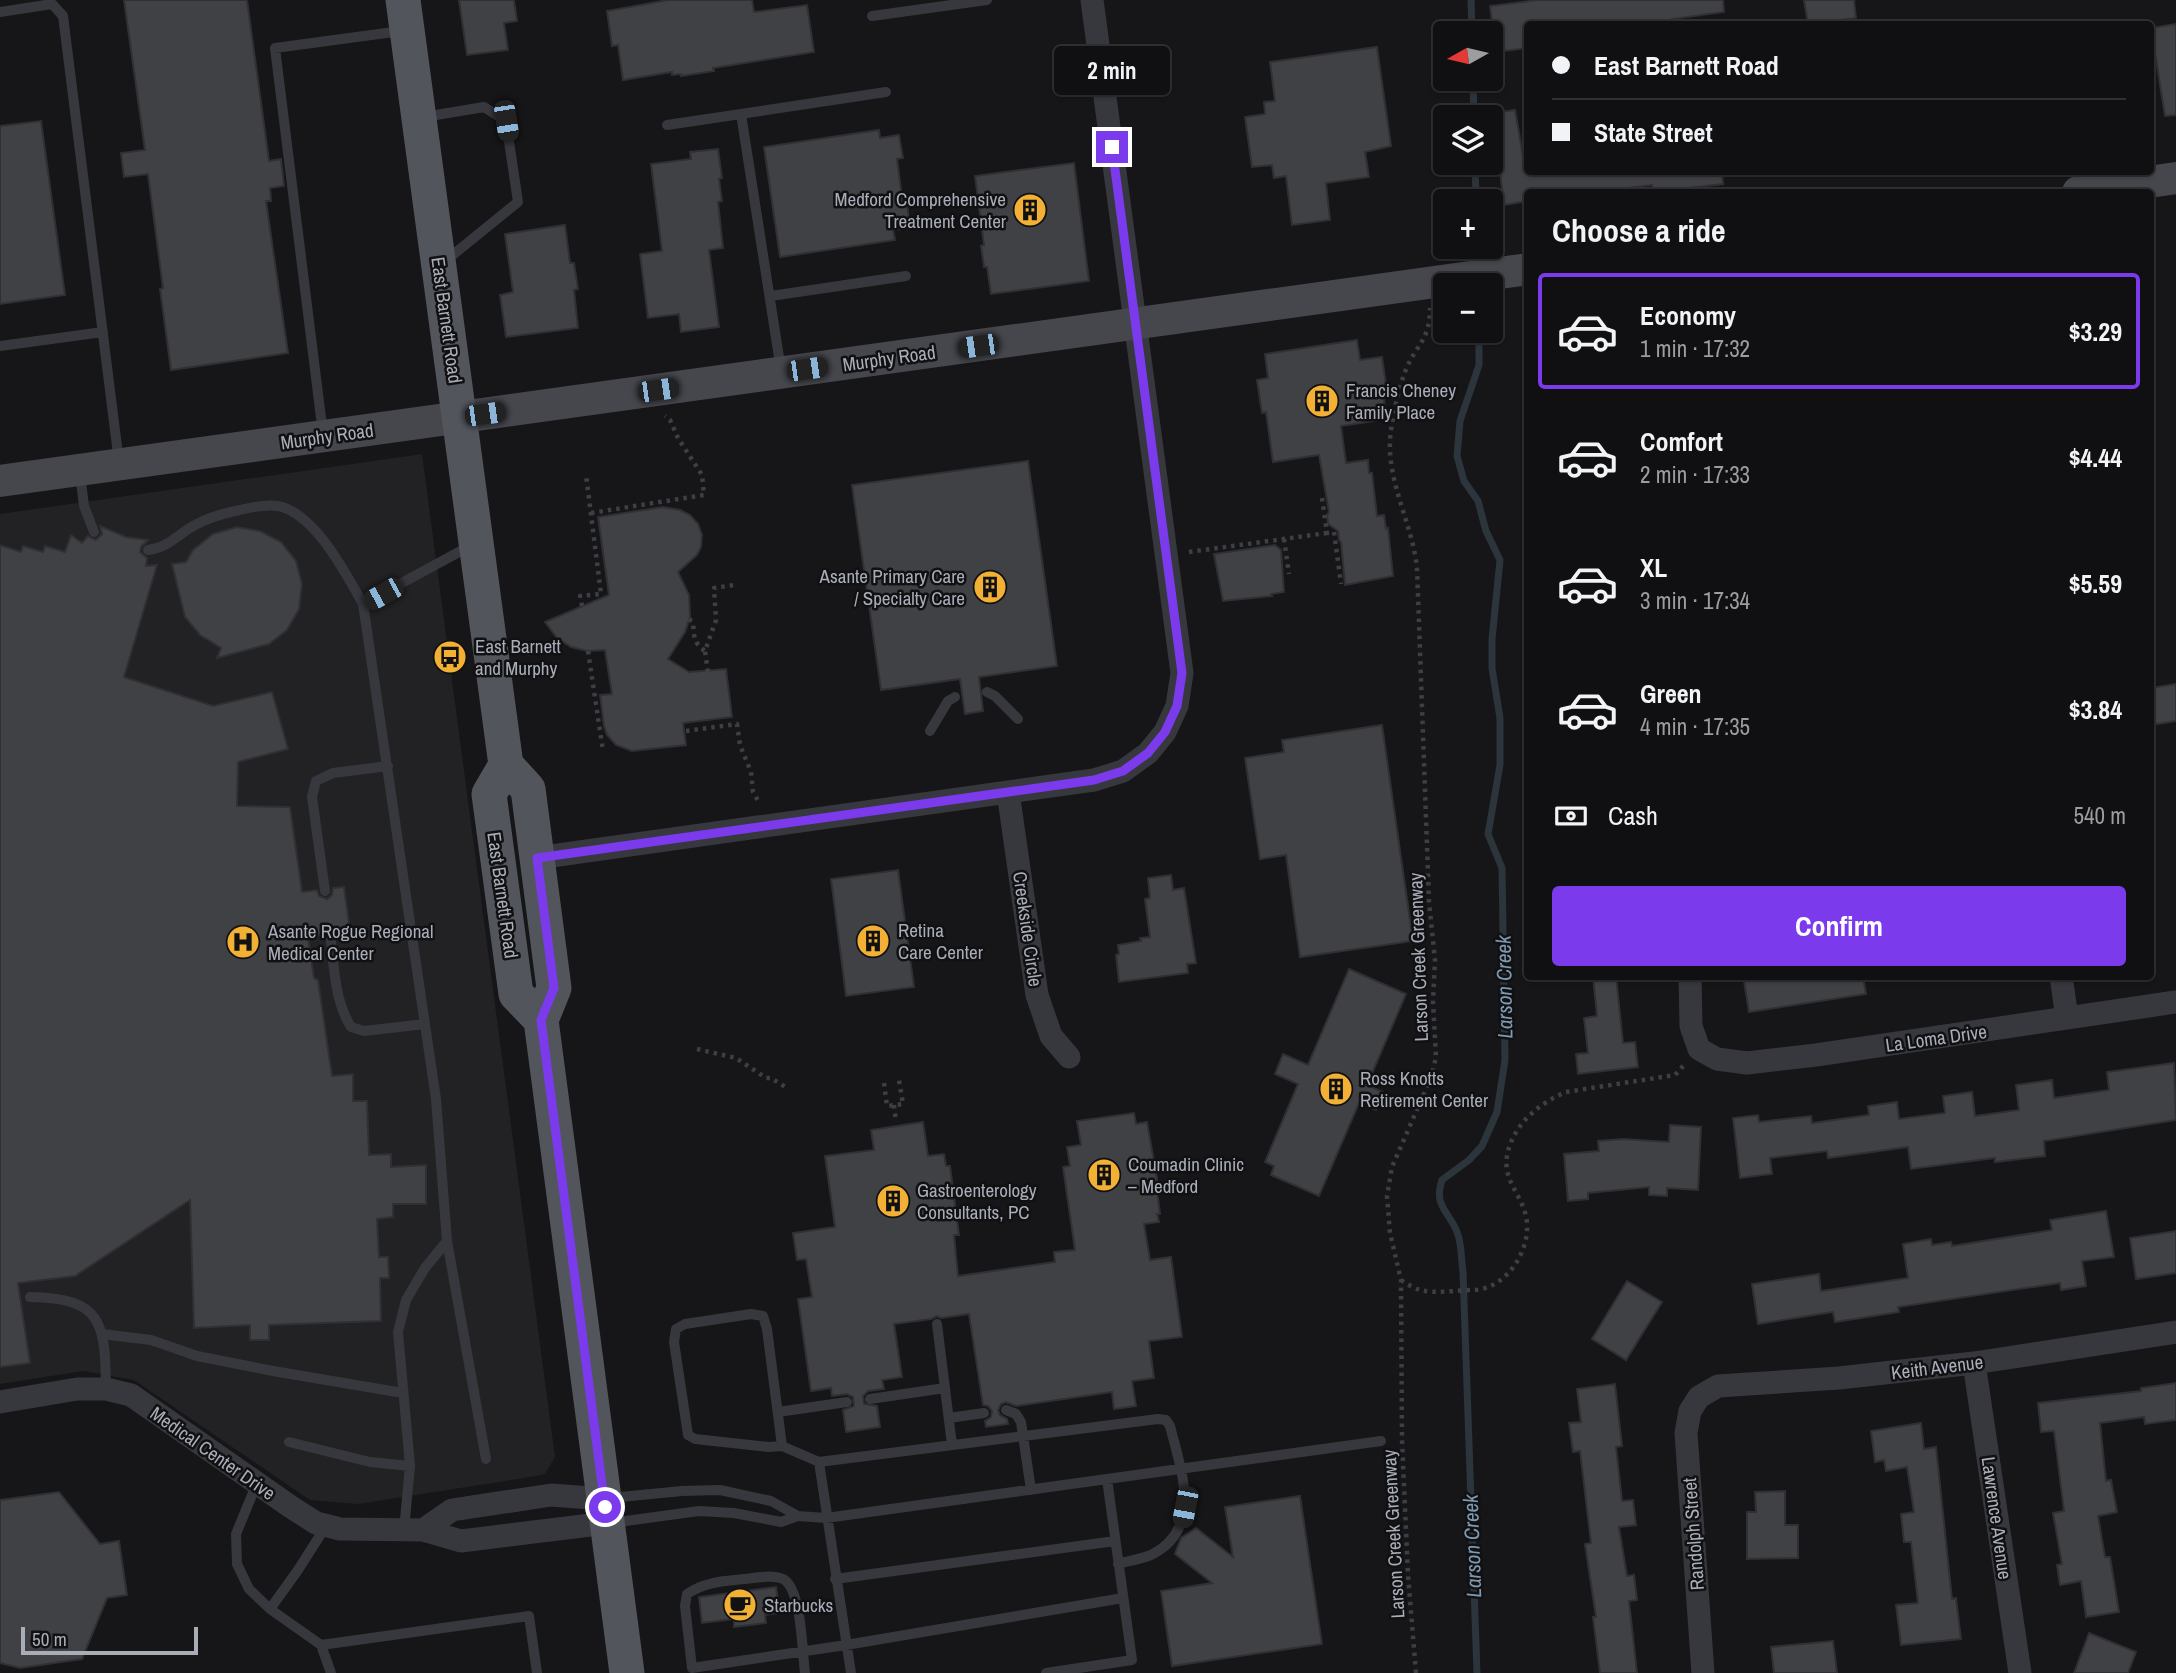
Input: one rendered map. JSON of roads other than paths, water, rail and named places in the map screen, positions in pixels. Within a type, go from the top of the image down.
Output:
[{"type":"main road","name":"East Barnett Road","points":[[405,15],[506,765],[528,789],[554,988],[541,1020],[627,1673]]},
{"type":"main road","name":"East Barnett Road","points":[[506,765],[489,794],[516,994],[541,1020]]},
{"type":"street","points":[[537,858],[1094,780],[1123,771],[1148,753],[1165,732],[1177,706],[1182,673],[1094,0]]},
{"type":"street","points":[[2099,189],[2176,178]]},
{"type":"street","name":"Murphy Road","points":[[0,481],[1524,270]]},
{"type":"street","name":"Creekside Circle","points":[[1008,793],[1037,995],[1051,1036],[1069,1058]]},
{"type":"street","name":"La Loma Drive","points":[[1690,980],[1691,1026],[1699,1049],[1717,1059],[1747,1063],[2176,1002]]},
{"type":"street","points":[[2062,980],[2067,1018]]},
{"type":"street","name":"Keith Avenue","points":[[1699,1397],[1718,1386],[1839,1378],[1974,1363],[2176,1332]]},
{"type":"street","name":"Lawrence Avenue","points":[[1974,1363],[2020,1673]]},
{"type":"street","name":"Medical Center Drive","points":[[0,1402],[77,1390],[106,1389],[131,1395],[316,1523],[341,1529],[414,1530],[461,1541],[606,1511]]},
{"type":"street","name":"Randolph Street","points":[[1699,1397],[1690,1411],[1686,1433],[1703,1673]]},
{"type":"street","points":[[414,1530],[452,1510],[551,1495],[606,1511]]},
{"type":"lane","points":[[872,16],[987,0]]},
{"type":"lane","points":[[0,12],[52,5],[63,16],[120,465]]},
{"type":"lane","points":[[323,436],[275,48],[405,15]]},
{"type":"lane","points":[[667,125],[886,92]]},
{"type":"lane","points":[[420,117],[484,107],[506,121],[518,202],[439,266]]},
{"type":"lane","points":[[741,114],[781,373]]},
{"type":"lane","points":[[771,296],[906,276]]},
{"type":"lane","points":[[0,346],[103,332]]},
{"type":"lane","points":[[79,470],[84,506],[94,532]]},
{"type":"lane","points":[[148,550],[165,546],[195,524],[222,514],[256,506],[278,506],[300,516],[319,534],[363,604],[436,1099],[447,1241],[486,1458]]},
{"type":"lane","points":[[363,604],[477,542]]},
{"type":"lane","points":[[987,692],[995,696],[1017,719]]},
{"type":"lane","points":[[930,731],[948,701],[955,697]]},
{"type":"lane","points":[[325,891],[312,797],[316,781],[333,773],[388,766]]},
{"type":"lane","points":[[330,933],[339,997],[351,1027],[364,1031],[425,1024]]},
{"type":"lane","points":[[414,1530],[398,1332],[406,1300],[425,1268],[447,1241]]},
{"type":"lane","points":[[30,1297],[57,1298],[79,1304],[94,1315],[102,1334],[106,1389]]},
{"type":"lane","points":[[782,1446],[763,1316],[751,1314],[685,1324],[676,1329],[674,1342],[688,1435],[695,1439],[782,1446],[819,1462],[1166,1420],[1181,1469],[1185,1507],[1182,1525],[1168,1542],[1150,1555],[1118,1564]]},
{"type":"lane","points":[[937,1324],[952,1445]]},
{"type":"lane","points":[[102,1334],[151,1340],[197,1356],[260,1369],[403,1393]]},
{"type":"lane","points":[[870,1399],[945,1388]]},
{"type":"lane","points":[[778,1412],[847,1402]]},
{"type":"lane","points":[[1006,1410],[1016,1414],[1021,1422],[1031,1490]]},
{"type":"lane","points":[[949,1418],[984,1413]]},
{"type":"lane","points":[[606,1511],[734,1513],[781,1522],[798,1516],[826,1518],[1381,1441]]},
{"type":"lane","points":[[289,1443],[370,1462],[410,1466]]},
{"type":"lane","points":[[819,1462],[851,1673]]},
{"type":"lane","points":[[1045,1673],[1132,1660],[1107,1479]]},
{"type":"lane","points":[[257,1483],[236,1534],[237,1564],[249,1589],[270,1609],[321,1645],[331,1673]]},
{"type":"lane","points":[[606,1511],[682,1491],[719,1490],[771,1501],[798,1516]]},
{"type":"lane","points":[[270,1609],[326,1525]]},
{"type":"lane","points":[[835,1580],[1115,1541]]},
{"type":"lane","points":[[805,1673],[802,1651],[797,1600],[790,1585],[781,1578],[720,1582],[698,1586],[687,1594],[685,1606],[692,1668],[802,1651],[846,1645],[1123,1598]]},
{"type":"lane","points":[[321,1645],[529,1616],[537,1673]]},
{"type":"waterway","name":"Larson Creek","points":[[1471,0],[1472,21]]},
{"type":"waterway","name":"Larson Creek","points":[[1473,91],[1474,105]]},
{"type":"waterway","name":"Larson Creek","points":[[1475,175],[1476,189]]},
{"type":"waterway","name":"Larson Creek","points":[[1477,1673],[1463,1272],[1459,1237],[1439,1196],[1442,1180],[1469,1160],[1482,1146],[1497,1112],[1505,1060],[1502,868],[1488,834],[1500,765],[1500,718],[1492,668],[1492,639],[1500,560],[1486,531],[1478,501],[1464,481],[1457,456],[1460,421],[1479,365],[1479,343]]},
{"type":"place","name":"Medford Comprehensive Treatment Center","points":[[1030,210]]},
{"type":"place","name":"Francis Cheney Family Place","points":[[1322,401]]},
{"type":"place","name":"Asante Primary Care / Specialty Care","points":[[990,587]]},
{"type":"place","name":"East Barnett and Murphy","points":[[450,657]]},
{"type":"place","name":"Retina Care Center","points":[[873,941]]},
{"type":"place","name":"Asante Rogue Regional Medical Center","points":[[243,942]]},
{"type":"place","name":"Ross Knotts Retirement Center","points":[[1336,1089]]},
{"type":"place","name":"Coumadin Clinic – Medford","points":[[1104,1175]]},
{"type":"place","name":"Gastroenterology Consultants, PC","points":[[893,1201]]},
{"type":"place","name":"Starbucks","points":[[740,1605]]}]
